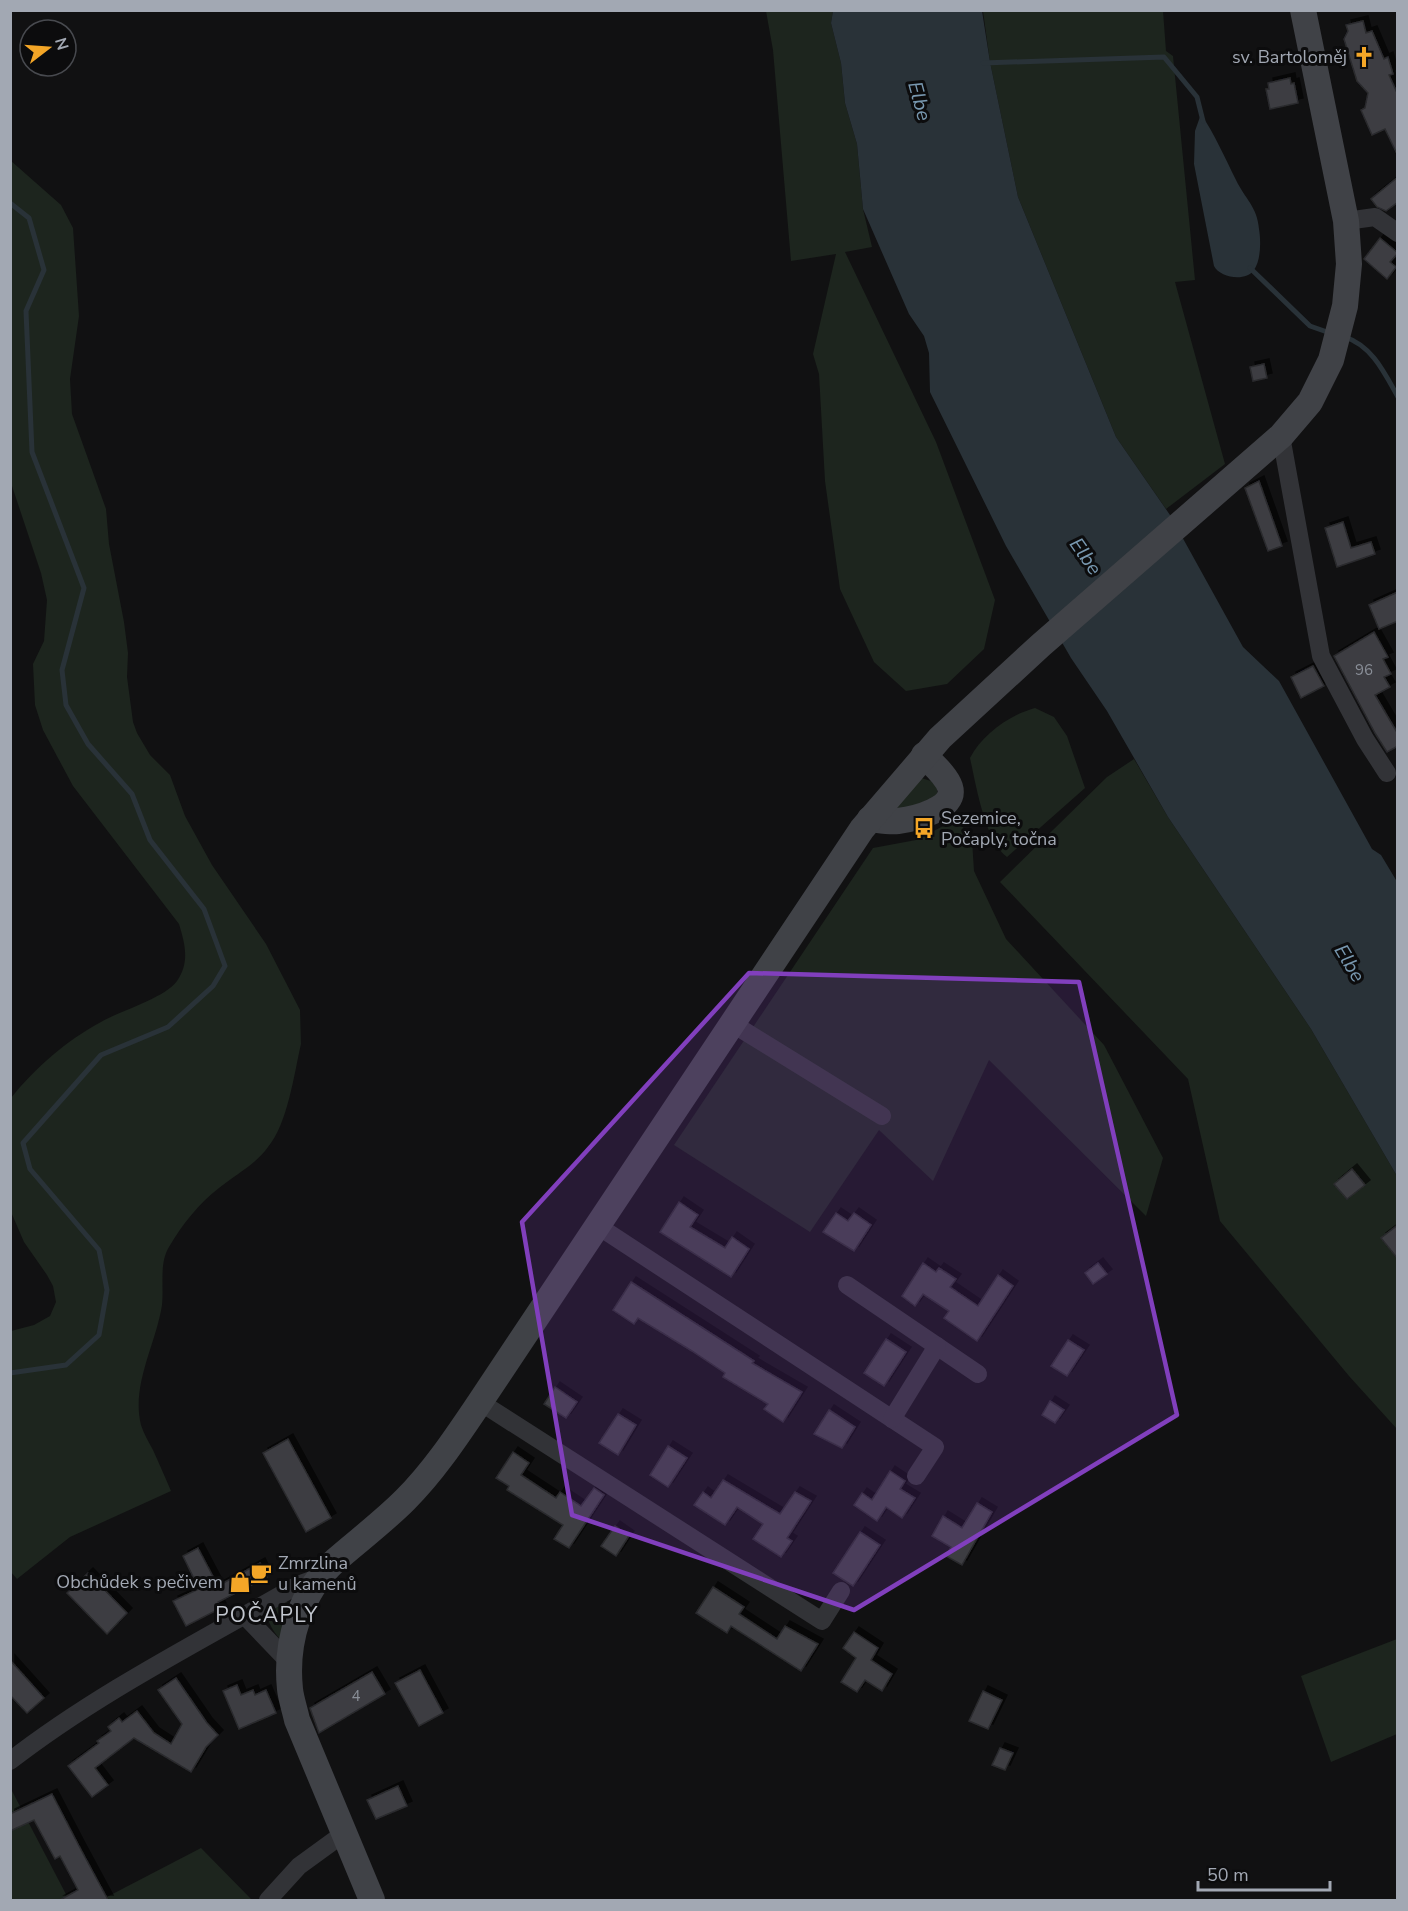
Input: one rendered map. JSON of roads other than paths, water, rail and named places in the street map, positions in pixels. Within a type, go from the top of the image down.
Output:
[{"type":"street","points":[[372,1900],[297,1720],[290,1690],[289,1662],[292,1636],[300,1611],[320,1578],[334,1561],[380,1524],[437,1464],[870,819],[924,754],[1041,645],[1281,436],[1310,402],[1331,360],[1345,306],[1349,264],[1346,221],[1303,10]]},
{"type":"street","points":[[1346,221],[1375,218],[1398,233]]},
{"type":"street","points":[[1281,436],[1321,656],[1365,739],[1387,773]]},
{"type":"street","points":[[870,819],[897,821],[936,810],[948,802],[951,796],[950,786],[924,754]]},
{"type":"street","points":[[732,1024],[882,1116]]},
{"type":"street","points":[[598,1226],[935,1447],[916,1476]]},
{"type":"street","points":[[846,1285],[978,1374]]},
{"type":"street","points":[[892,1419],[938,1346]]},
{"type":"street","points":[[480,1402],[822,1620],[841,1591]]},
{"type":"street","points":[[10,1761],[81,1710],[298,1585],[320,1578]]},
{"type":"street","points":[[245,1616],[289,1662]]},
{"type":"street","points":[[268,1900],[299,1866],[343,1834]]},
{"type":"water","name":"Elbe","points":[[833,11],[982,11],[990,62],[1018,197],[1116,437],[1170,515],[1243,647],[1279,681],[1372,849],[1381,855],[1396,880],[1397,1176],[1311,1029],[1168,817],[1107,711],[1071,658],[1006,546],[930,392],[929,353],[924,336],[909,314],[863,209],[857,144],[845,103],[841,63],[831,23]]},
{"type":"water","points":[[1201,114],[1258,221],[1260,245],[1258,261],[1254,270],[1245,276],[1227,276],[1214,266],[1194,164],[1195,131]]},
{"type":"waterway","points":[[983,63],[1164,57],[1197,97],[1203,121]]},
{"type":"waterway","points":[[10,203],[29,218],[44,270],[26,311],[32,452],[84,588],[62,670],[66,705],[88,744],[132,794],[150,840],[204,909],[225,966],[213,986],[168,1027],[101,1055],[23,1143],[30,1169],[99,1250],[107,1290],[99,1335],[66,1365],[10,1373]]},
{"type":"waterway","points":[[1250,268],[1310,326],[1330,333]]},
{"type":"waterway","points":[[1345,337],[1370,353],[1398,397]]},
{"type":"place","name":"sv. Bartoloměj","points":[[1364,57]]},
{"type":"place","name":"Sezemice, Počaply, točna","points":[[924,828]]},
{"type":"place","name":"Zmrzlina u kamenů","points":[[261,1573]]},
{"type":"place","name":"Obchůdek s pečivem","points":[[240,1582]]},
{"type":"district","name":"POČAPLY","points":[[267,1615]]}]
